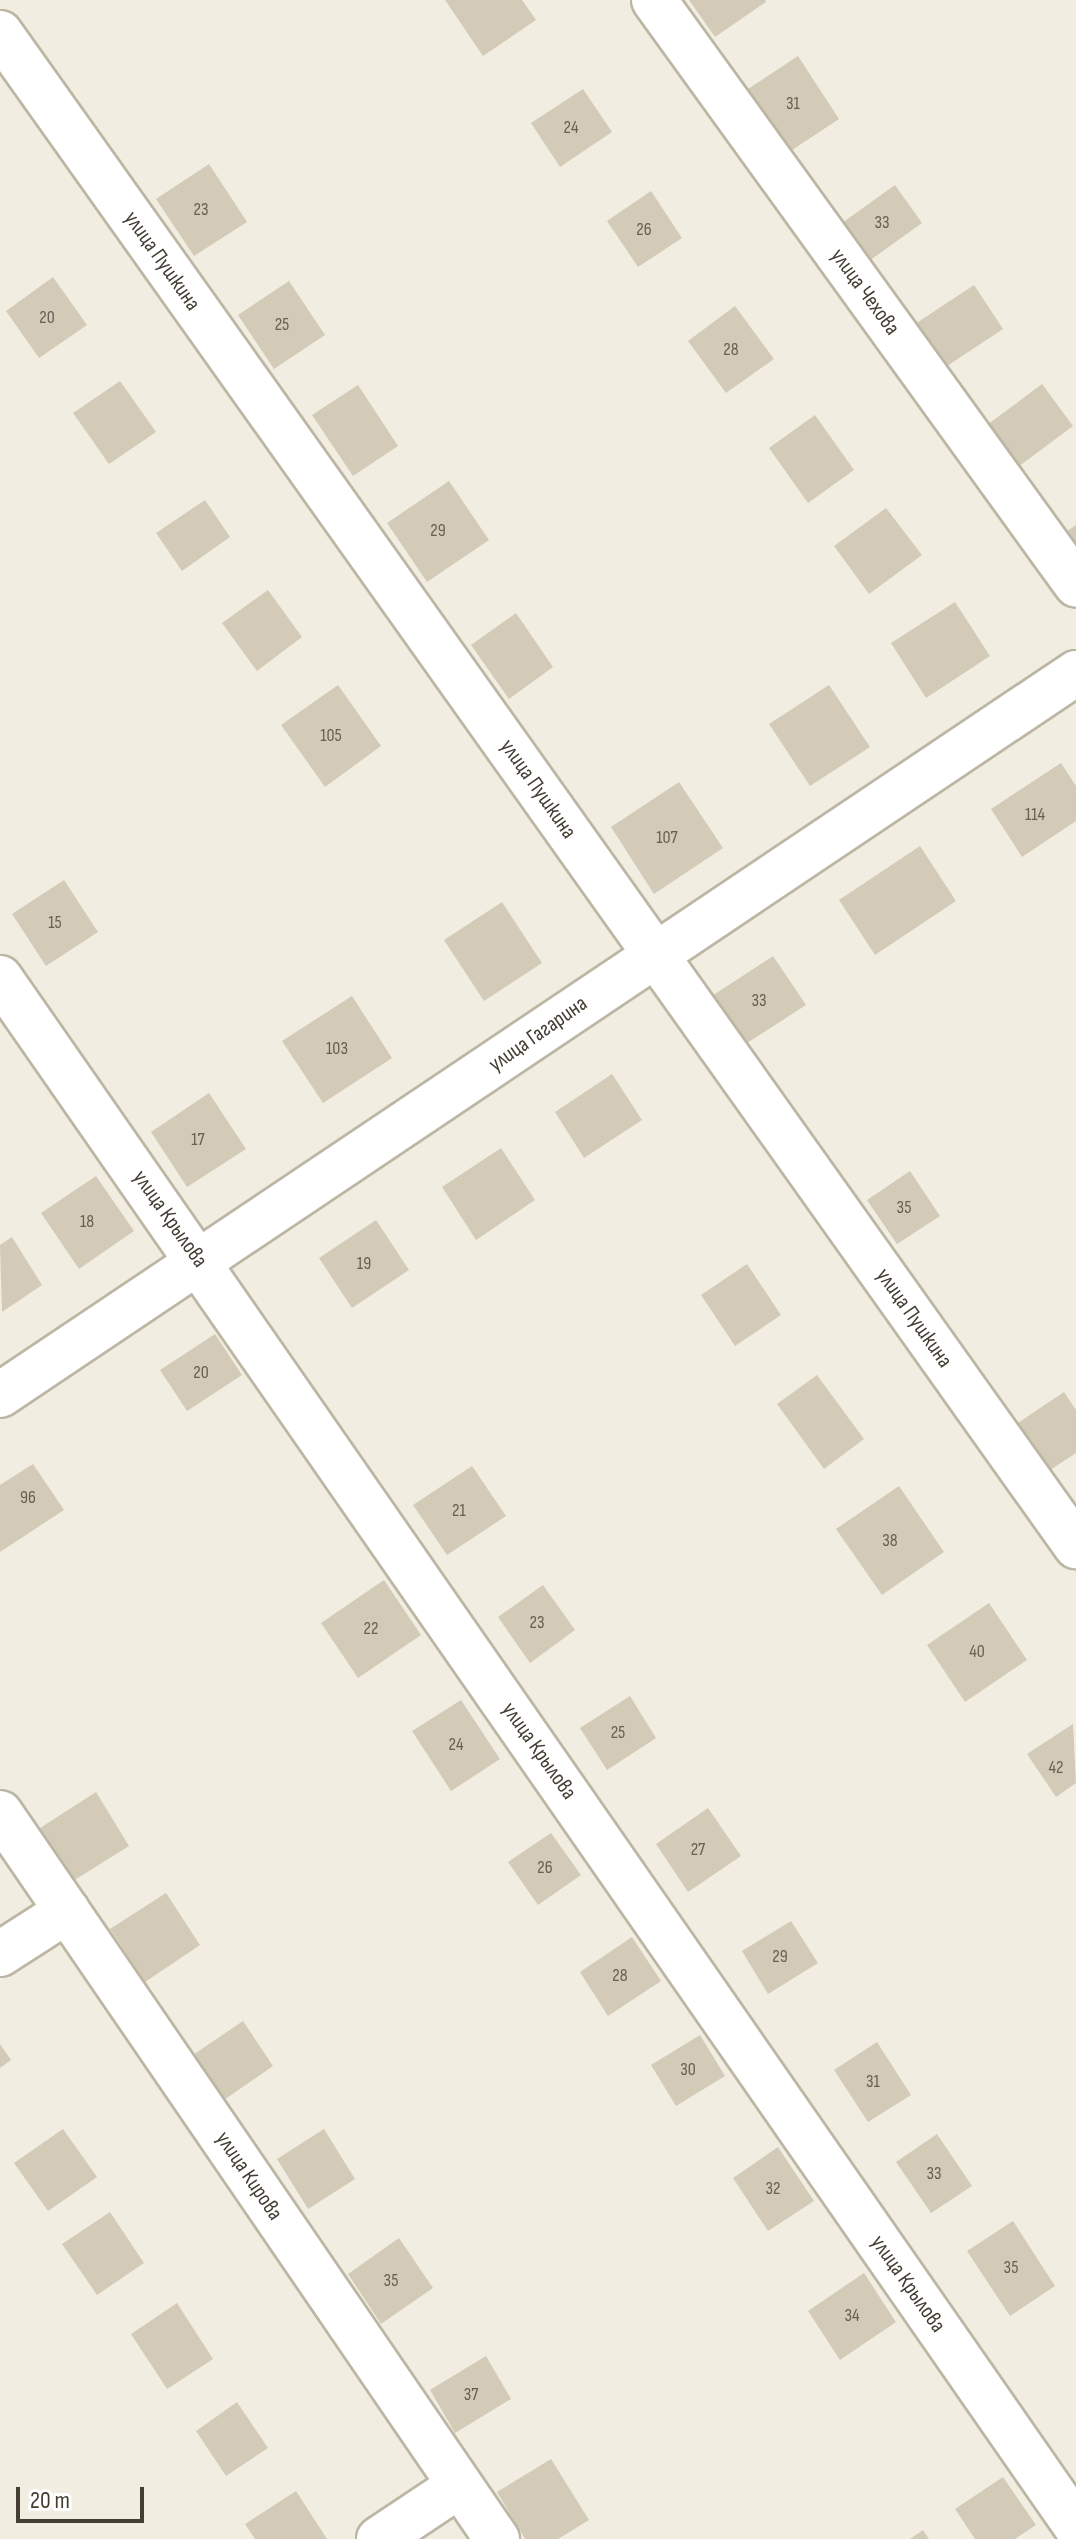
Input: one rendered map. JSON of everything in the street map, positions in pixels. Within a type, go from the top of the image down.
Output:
[{"type":"street","name":"улица Чехова","points":[[654,0],[1076,584]]},
{"type":"street","name":"улица Пушкина","points":[[0,33],[1076,1546]]},
{"type":"street","name":"улица Гагарина","points":[[0,1395],[202,1265],[655,954],[1076,673]]},
{"type":"street","name":"улица Крылова","points":[[0,978],[1076,2526]]},
{"type":"street","name":"улица Кирова","points":[[0,1813],[497,2539]]},
{"type":"street","points":[[0,1954],[67,1911]]},
{"type":"street","points":[[379,2539],[460,2485]]},
{"type":"building","points":[[445,0],[522,0],[536,20],[483,56]]},
{"type":"building","points":[[689,0],[765,0],[766,2],[715,37]]},
{"type":"building","points":[[798,56],[839,119],[789,152],[748,89]]},
{"type":"building","points":[[583,89],[612,132],[560,167],[531,123]]},
{"type":"building","points":[[209,164],[247,222],[194,256],[156,199]]},
{"type":"building","points":[[895,185],[922,223],[869,261],[842,223]]},
{"type":"building","points":[[651,191],[682,238],[638,267],[607,221]]},
{"type":"building","points":[[53,277],[87,325],[39,358],[6,311]]},
{"type":"building","points":[[289,281],[325,335],[274,369],[238,315]]},
{"type":"building","points":[[974,285],[1003,329],[938,372],[909,328]]},
{"type":"building","points":[[735,306],[774,359],[726,393],[688,341]]},
{"type":"building","points":[[120,381],[156,432],[109,464],[73,413]]},
{"type":"building","points":[[1042,384],[1073,426],[1018,467],[987,425]]},
{"type":"building","points":[[358,385],[398,446],[353,476],[312,415]]},
{"type":"building","points":[[815,415],[854,470],[808,503],[769,448]]},
{"type":"building","points":[[449,481],[489,540],[427,582],[387,523]]},
{"type":"building","points":[[205,500],[230,537],[182,571],[156,533]]},
{"type":"building","points":[[886,508],[922,555],[869,594],[834,546]]},
{"type":"building","points":[[1076,525],[1076,554],[1063,534]]},
{"type":"building","points":[[268,590],[302,637],[257,671],[222,623]]},
{"type":"building","points":[[955,602],[990,656],[926,698],[891,643]]},
{"type":"building","points":[[516,613],[553,667],[509,699],[471,645]]},
{"type":"building","points":[[338,685],[381,746],[325,787],[281,725]]},
{"type":"building","points":[[829,685],[870,747],[810,786],[769,724]]},
{"type":"building","points":[[1061,763],[1076,786],[1076,821],[1022,857],[991,809]]},
{"type":"building","points":[[679,782],[723,848],[654,894],[611,827]]},
{"type":"building","points":[[920,846],[956,901],[875,955],[839,900]]},
{"type":"building","points":[[64,880],[98,932],[46,966],[12,914]]},
{"type":"building","points":[[502,902],[542,963],[484,1001],[444,940]]},
{"type":"building","points":[[773,956],[806,1005],[744,1045],[712,996]]},
{"type":"building","points":[[352,996],[392,1058],[323,1103],[282,1041]]},
{"type":"building","points":[[612,1074],[642,1120],[584,1158],[555,1112]]},
{"type":"building","points":[[209,1093],[246,1149],[187,1187],[151,1132]]},
{"type":"building","points":[[501,1148],[535,1200],[476,1240],[442,1187]]},
{"type":"building","points":[[910,1171],[940,1216],[897,1244],[867,1200]]},
{"type":"building","points":[[96,1176],[134,1231],[79,1269],[41,1213]]},
{"type":"building","points":[[376,1220],[409,1270],[352,1308],[319,1258]]},
{"type":"building","points":[[12,1237],[42,1285],[2,1312],[0,1245]]},
{"type":"building","points":[[747,1264],[781,1315],[735,1346],[701,1295]]},
{"type":"building","points":[[215,1334],[242,1375],[187,1411],[160,1370]]},
{"type":"building","points":[[817,1375],[864,1439],[824,1469],[777,1404]]},
{"type":"building","points":[[1064,1392],[1076,1410],[1076,1453],[1047,1472],[1015,1425]]},
{"type":"building","points":[[33,1464],[64,1510],[0,1552],[0,1485]]},
{"type":"building","points":[[472,1466],[506,1516],[447,1555],[413,1505]]},
{"type":"building","points":[[899,1486],[944,1552],[882,1595],[836,1529]]},
{"type":"building","points":[[384,1580],[421,1635],[358,1678],[321,1623]]},
{"type":"building","points":[[543,1585],[575,1630],[530,1663],[498,1617]]},
{"type":"building","points":[[989,1603],[1027,1660],[965,1702],[927,1645]]},
{"type":"building","points":[[630,1696],[656,1738],[607,1770],[580,1728]]},
{"type":"building","points":[[461,1700],[500,1759],[451,1791],[412,1731]]},
{"type":"building","points":[[1073,1724],[1076,1783],[1056,1797],[1027,1754]]},
{"type":"building","points":[[96,1792],[129,1846],[73,1881],[40,1828]]},
{"type":"building","points":[[708,1808],[741,1856],[688,1892],[656,1844]]},
{"type":"building","points":[[551,1833],[581,1875],[538,1905],[508,1862]]},
{"type":"building","points":[[166,1893],[200,1945],[145,1982],[110,1929]]},
{"type":"building","points":[[791,1921],[818,1963],[768,1994],[742,1951]]},
{"type":"building","points":[[632,1937],[661,1981],[608,2016],[580,1972]]},
{"type":"building","points":[[243,2021],[273,2066],[221,2102],[190,2057]]},
{"type":"building","points":[[700,2035],[725,2076],[676,2106],[651,2065]]},
{"type":"building","points":[[877,2042],[911,2095],[868,2122],[834,2070]]},
{"type":"building","points":[[0,2044],[11,2060],[0,2068]]},
{"type":"building","points":[[63,2129],[97,2177],[48,2211],[14,2163]]},
{"type":"building","points":[[324,2129],[355,2179],[308,2209],[277,2159]]},
{"type":"building","points":[[937,2134],[972,2186],[931,2213],[896,2162]]},
{"type":"building","points":[[778,2147],[814,2201],[768,2231],[733,2178]]},
{"type":"building","points":[[110,2212],[144,2263],[97,2295],[62,2244]]},
{"type":"building","points":[[1013,2221],[1055,2286],[1010,2316],[967,2251]]},
{"type":"building","points":[[399,2238],[433,2288],[381,2324],[348,2274]]},
{"type":"building","points":[[864,2273],[896,2322],[840,2360],[808,2311]]},
{"type":"building","points":[[177,2303],[213,2359],[167,2389],[131,2334]]},
{"type":"building","points":[[486,2356],[511,2399],[455,2433],[430,2390]]},
{"type":"building","points":[[237,2402],[268,2448],[226,2476],[196,2431]]},
{"type":"building","points":[[551,2459],[589,2520],[558,2539],[525,2539],[497,2492]]},
{"type":"building","points":[[1003,2477],[1036,2525],[1015,2539],[975,2539],[955,2509]]},
{"type":"building","points":[[296,2491],[327,2539],[255,2539],[245,2524]]},
{"type":"building","points":[[923,2530],[929,2539],[910,2539]]}]
